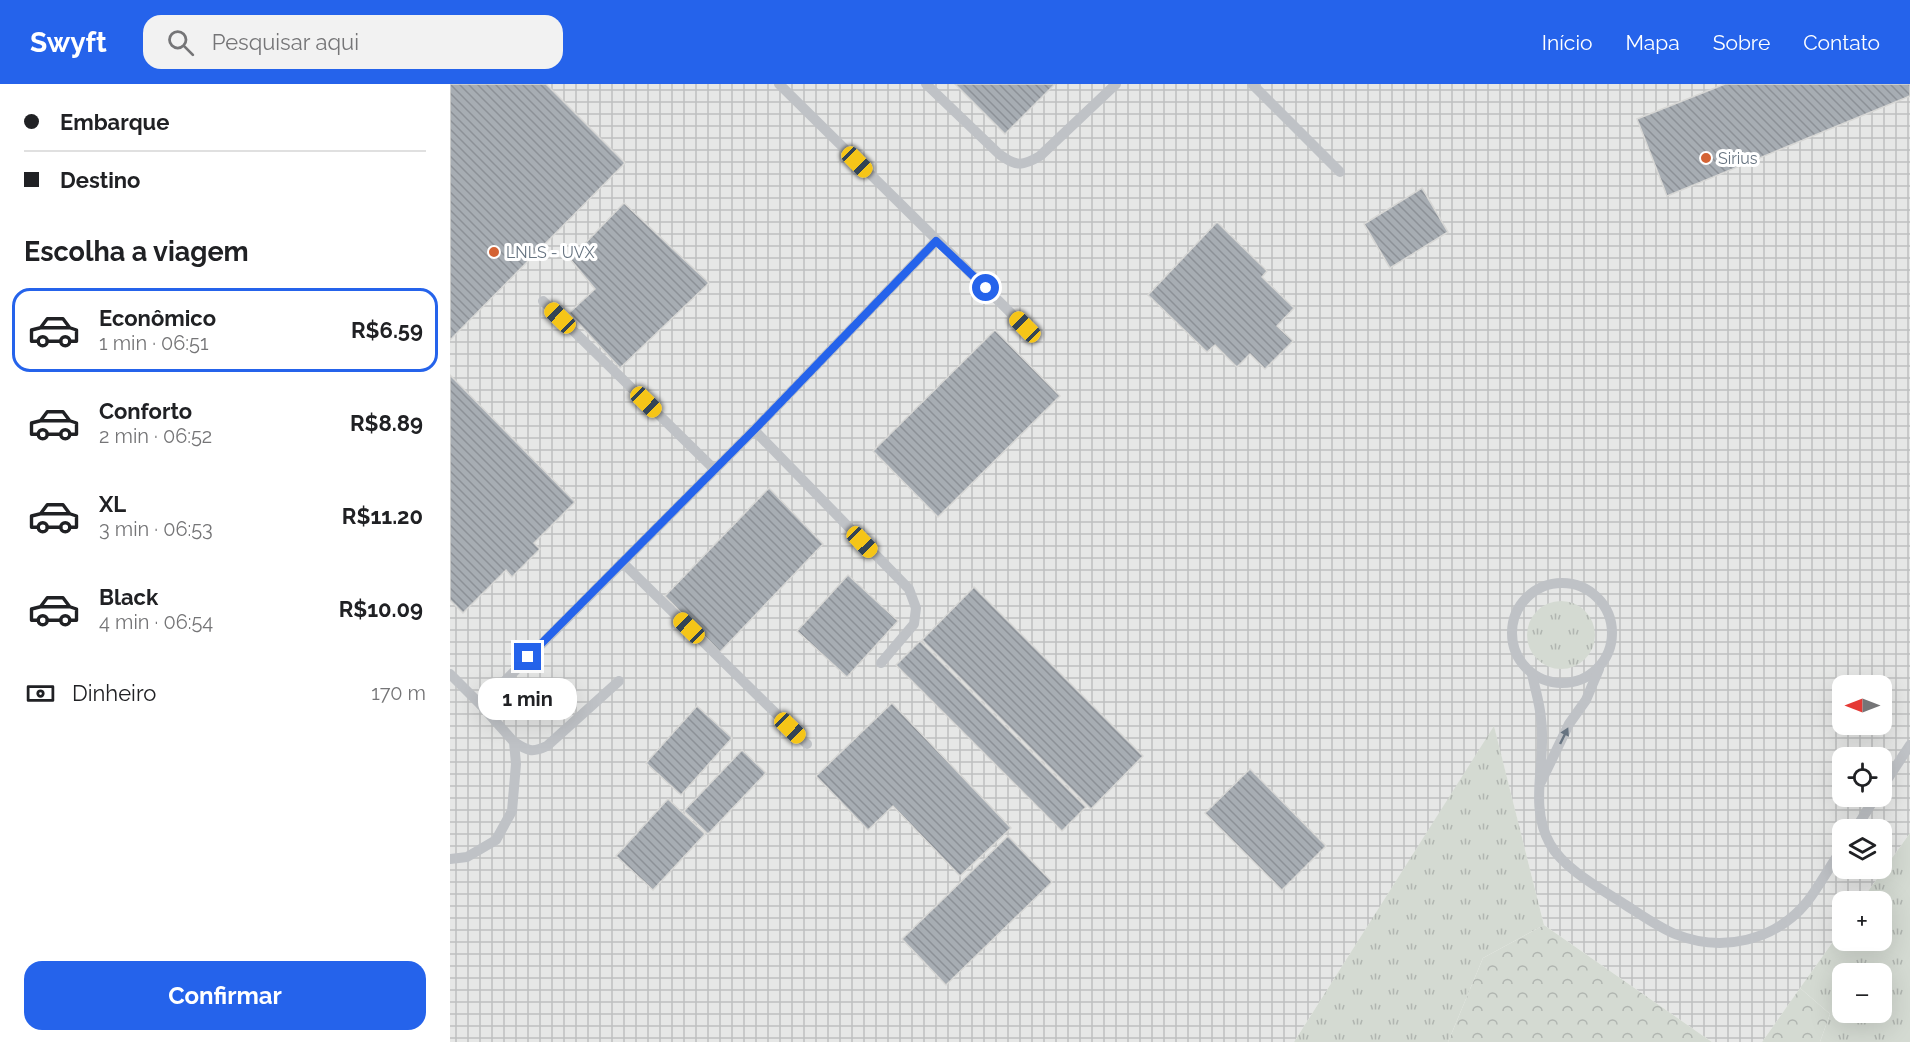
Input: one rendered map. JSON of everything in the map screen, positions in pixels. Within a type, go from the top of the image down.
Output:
[{"type":"lane","points":[[778,84],[1025,327]]},
{"type":"lane","points":[[926,84],[1010,163],[1026,164],[1040,156],[1116,84]]},
{"type":"lane","points":[[1252,84],[1340,172]]},
{"type":"lane","points":[[481,705],[754,430],[936,241]]},
{"type":"lane","points":[[543,301],[714,469]]},
{"type":"lane","points":[[754,430],[909,589],[916,608],[914,624],[881,663]]},
{"type":"lane","points":[[622,562],[807,744]]},
{"type":"lane","points":[[1538,788],[1569,724],[1586,700],[1609,651],[1612,634],[1610,617],[1601,602],[1588,590],[1573,583],[1556,583],[1539,588],[1525,598],[1516,612],[1511,628],[1513,646],[1520,662],[1532,674],[1545,681],[1559,684],[1574,683],[1587,677],[1601,666]]},
{"type":"lane","points":[[450,674],[514,742],[527,750],[538,750],[547,746],[619,681]]},
{"type":"lane","points":[[1532,674],[1542,719],[1538,788],[1539,814],[1551,845],[1576,873],[1675,934],[1705,942],[1738,943],[1761,937],[1779,927],[1806,903],[1832,864]]},
{"type":"lane","points":[[450,859],[467,857],[496,840],[512,811],[516,764],[514,742]]},
{"type":"lane","points":[[1892,772],[1910,745]]},
{"type":"shaded area","points":[[450,84],[1910,84],[1910,833],[1892,858],[1892,819],[1832,819],[1832,879],[1877,879],[1868,891],[1832,891],[1832,943],[1762,1042],[1712,1042],[1544,925],[1494,727],[1294,1042],[450,1042]]},
{"type":"green space","points":[[1568,601],[1580,607],[1589,616],[1595,628],[1593,648],[1585,659],[1568,669],[1554,669],[1537,659],[1529,648],[1527,628],[1537,611],[1548,603]]},
{"type":"green space","points":[[1494,726],[1544,925],[1483,958],[1448,1042],[1294,1042]]},
{"type":"green space","points":[[1910,833],[1910,1042],[1820,1042],[1830,1014],[1800,988],[1832,943],[1832,951],[1892,951],[1892,891],[1868,891],[1877,879],[1892,879],[1892,858]]},
{"type":"green space","points":[[1544,925],[1712,1042],[1448,1042],[1483,958]]},
{"type":"green space","points":[[1800,988],[1830,1014],[1820,1042],[1762,1042]]},
{"type":"building","name":"LNLS - UVX","points":[[450,84],[546,84],[625,163],[450,340]]},
{"type":"building","points":[[955,84],[1055,84],[1005,134]]},
{"type":"building","name":"Sirius","points":[[1725,84],[1910,84],[1910,96],[1667,196],[1637,119]]},
{"type":"building","points":[[1422,188],[1448,232],[1390,268],[1364,224]]},
{"type":"building","points":[[624,203],[709,283],[620,368],[569,313],[595,289],[570,259]]},
{"type":"building","points":[[1217,222],[1267,271],[1262,277],[1294,308],[1277,326],[1293,341],[1265,369],[1250,354],[1237,367],[1215,345],[1207,352],[1148,295]]},
{"type":"building","points":[[995,330],[1060,396],[938,517],[873,451]]},
{"type":"building","points":[[450,375],[575,502],[534,543],[540,549],[512,577],[506,570],[463,613],[450,600]]},
{"type":"building","points":[[769,488],[823,544],[720,652],[665,596]]},
{"type":"building","points":[[848,575],[898,621],[847,677],[797,631]]},
{"type":"building","points":[[974,587],[1143,756],[1091,809],[922,640]]},
{"type":"building","points":[[920,641],[1086,807],[1062,831],[896,665]]},
{"type":"building","points":[[892,703],[1011,828],[960,876],[893,806],[868,830],[816,776]]},
{"type":"building","points":[[697,706],[732,738],[681,795],[646,763]]},
{"type":"building","points":[[742,750],[766,773],[708,834],[684,811]]},
{"type":"building","points":[[1250,769],[1326,846],[1282,890],[1205,813]]},
{"type":"building","points":[[668,799],[705,834],[653,890],[616,856]]},
{"type":"building","points":[[1008,836],[1052,882],[946,985],[902,939]]},
{"type":"place","name":"Sirius","points":[[1706,158]]},
{"type":"place","name":"LNLS - UVX","points":[[494,252]]},
{"type":"route","points":[[528,657],[754,430],[936,241],[986,288]]}]
